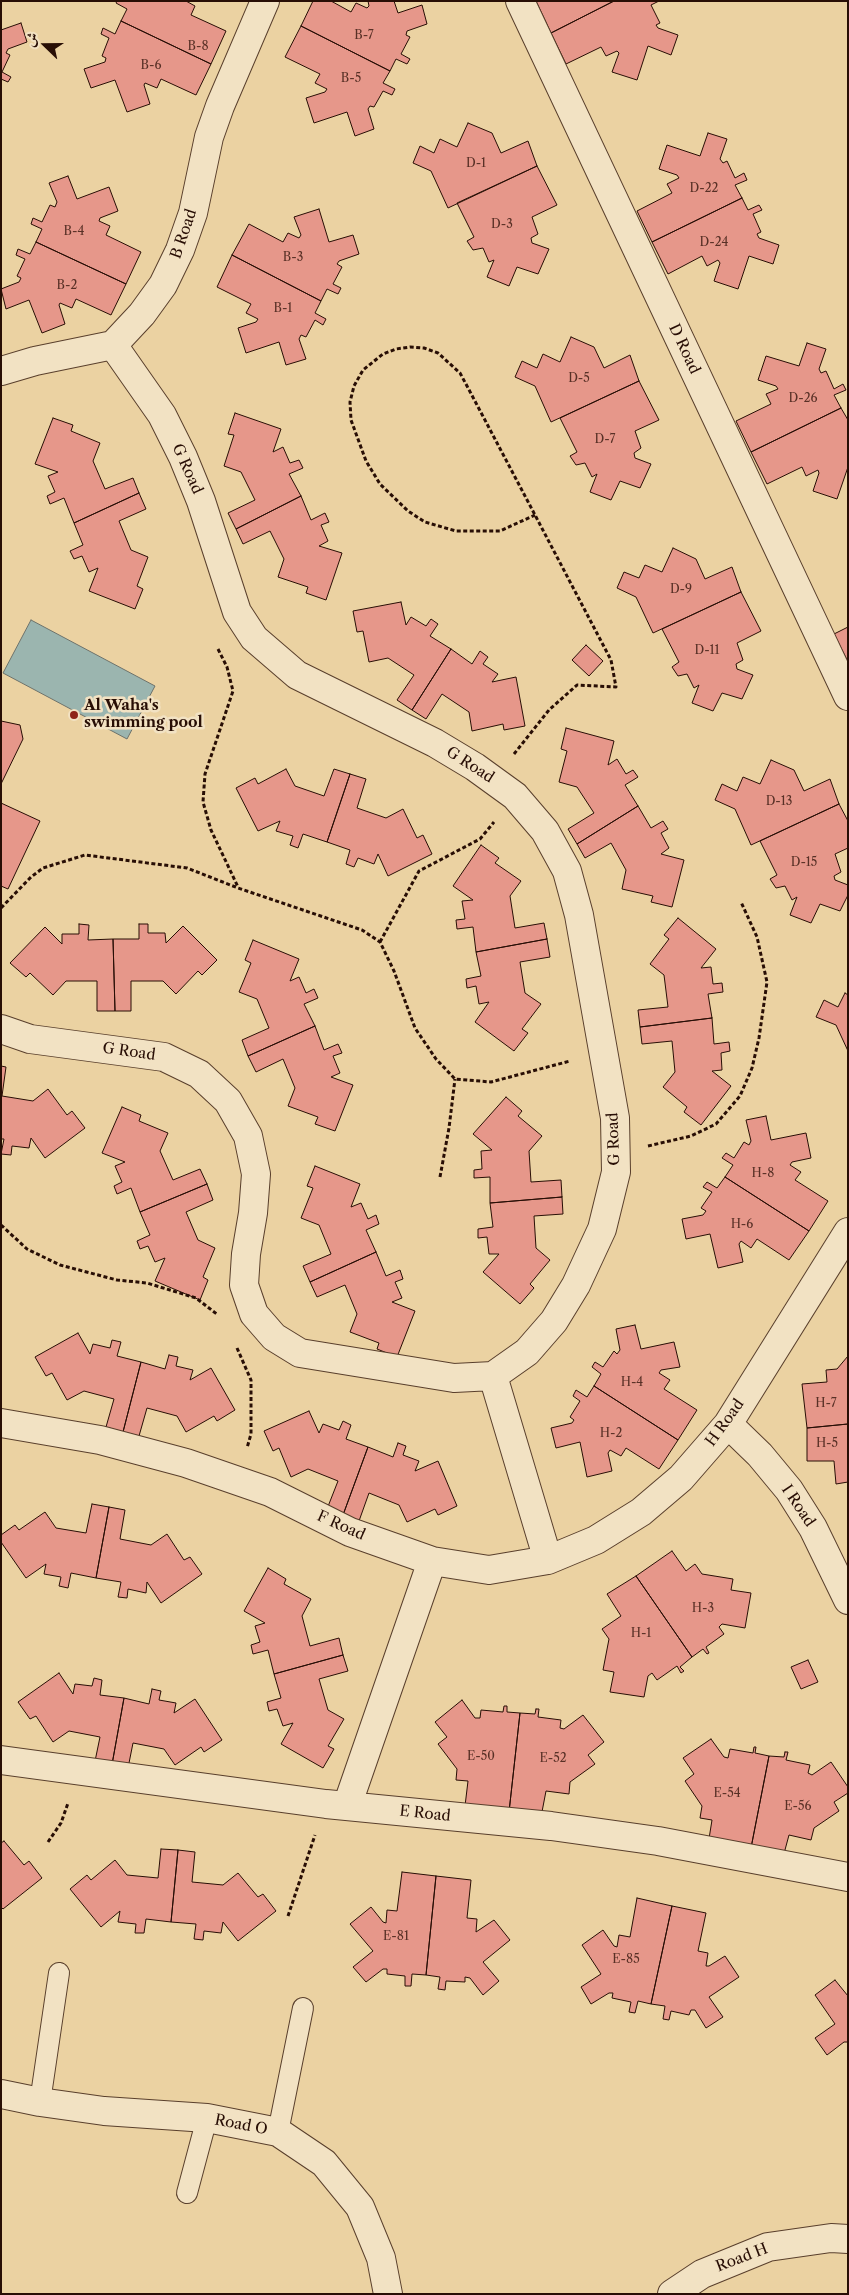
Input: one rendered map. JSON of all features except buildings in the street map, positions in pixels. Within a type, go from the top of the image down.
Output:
[{"type":"street","name":"B Road","points":[[112,345],[142,314],[163,285],[180,250],[193,213],[209,137],[220,106],[265,1]]},
{"type":"street","name":"D Road","points":[[520,1],[848,696]]},
{"type":"street","points":[[1,371],[35,361],[112,345]]},
{"type":"street","name":"G Road","points":[[1,1029],[30,1039],[164,1057],[200,1074],[228,1101],[248,1136],[256,1174],[244,1285],[254,1314],[274,1337],[300,1353],[454,1378],[492,1376],[532,1346],[554,1321],[576,1285],[602,1229],[616,1172],[615,1118],[580,915],[567,871],[545,830],[505,788],[435,743],[297,675],[254,638],[236,612],[201,501],[183,457],[162,415],[112,345]]},
{"type":"street","name":"H Road","points":[[432,1561],[489,1570],[548,1560],[596,1540],[641,1512],[681,1478],[728,1424],[848,1232]]},
{"type":"street","points":[[492,1376],[548,1560]]},
{"type":"street","name":"F Road","points":[[1,1423],[100,1440],[186,1463],[270,1492],[350,1532],[432,1561]]},
{"type":"street","name":"I Road","points":[[728,1424],[760,1455],[789,1490],[813,1528],[848,1600]]},
{"type":"street","points":[[336,1805],[432,1561]]},
{"type":"street","name":"E Road","points":[[1,1760],[336,1805],[551,1826],[658,1841],[848,1877]]},
{"type":"street","name":"Road O","points":[[1,2094],[40,2102],[104,2111],[207,2118],[278,2132],[324,2164],[360,2207],[381,2258],[388,2294]]},
{"type":"street","name":"Road H","points":[[672,2294],[702,2274],[768,2247],[831,2238],[848,2239]]},
{"type":"lane","points":[[40,2102],[59,1973]]},
{"type":"lane","points":[[278,2132],[303,2008]]},
{"type":"lane","points":[[187,2193],[207,2118]]},
{"type":"path","points":[[380,942],[419,871],[480,838],[505,788],[549,710],[577,685],[616,687],[611,660],[535,515],[460,373],[450,362],[438,354],[424,348],[410,347],[396,349],[383,354],[363,370],[354,386],[350,402],[351,420],[366,461],[380,484],[408,511],[425,522],[456,531],[500,531],[535,515]]},
{"type":"path","points":[[236,612],[210,633],[227,667],[233,691],[205,774],[203,802],[211,830],[238,888]]},
{"type":"path","points":[[1,908],[31,877],[44,868],[85,855],[187,868],[238,888],[362,930],[380,942],[394,971],[415,1028],[436,1059],[455,1079],[491,1082],[572,1061],[607,1069]]},
{"type":"path","points":[[615,1153],[691,1136],[716,1124],[740,1096],[752,1068],[759,1038],[767,982],[757,937],[741,902]]},
{"type":"path","points":[[440,1177],[450,1128],[455,1079]]},
{"type":"path","points":[[1,1225],[28,1249],[60,1265],[117,1280],[147,1283],[196,1298],[224,1320]]},
{"type":"path","points":[[236,1346],[250,1380],[251,1434],[239,1481]]},
{"type":"path","points":[[48,1842],[61,1823],[68,1807],[73,1770]]},
{"type":"path","points":[[288,1916],[336,1805]]},
{"type":"water","points":[[31,620],[155,686],[127,739],[3,673]]},
{"type":"place","name":"Al Waha's swimming pool","points":[[74,715]]}]
